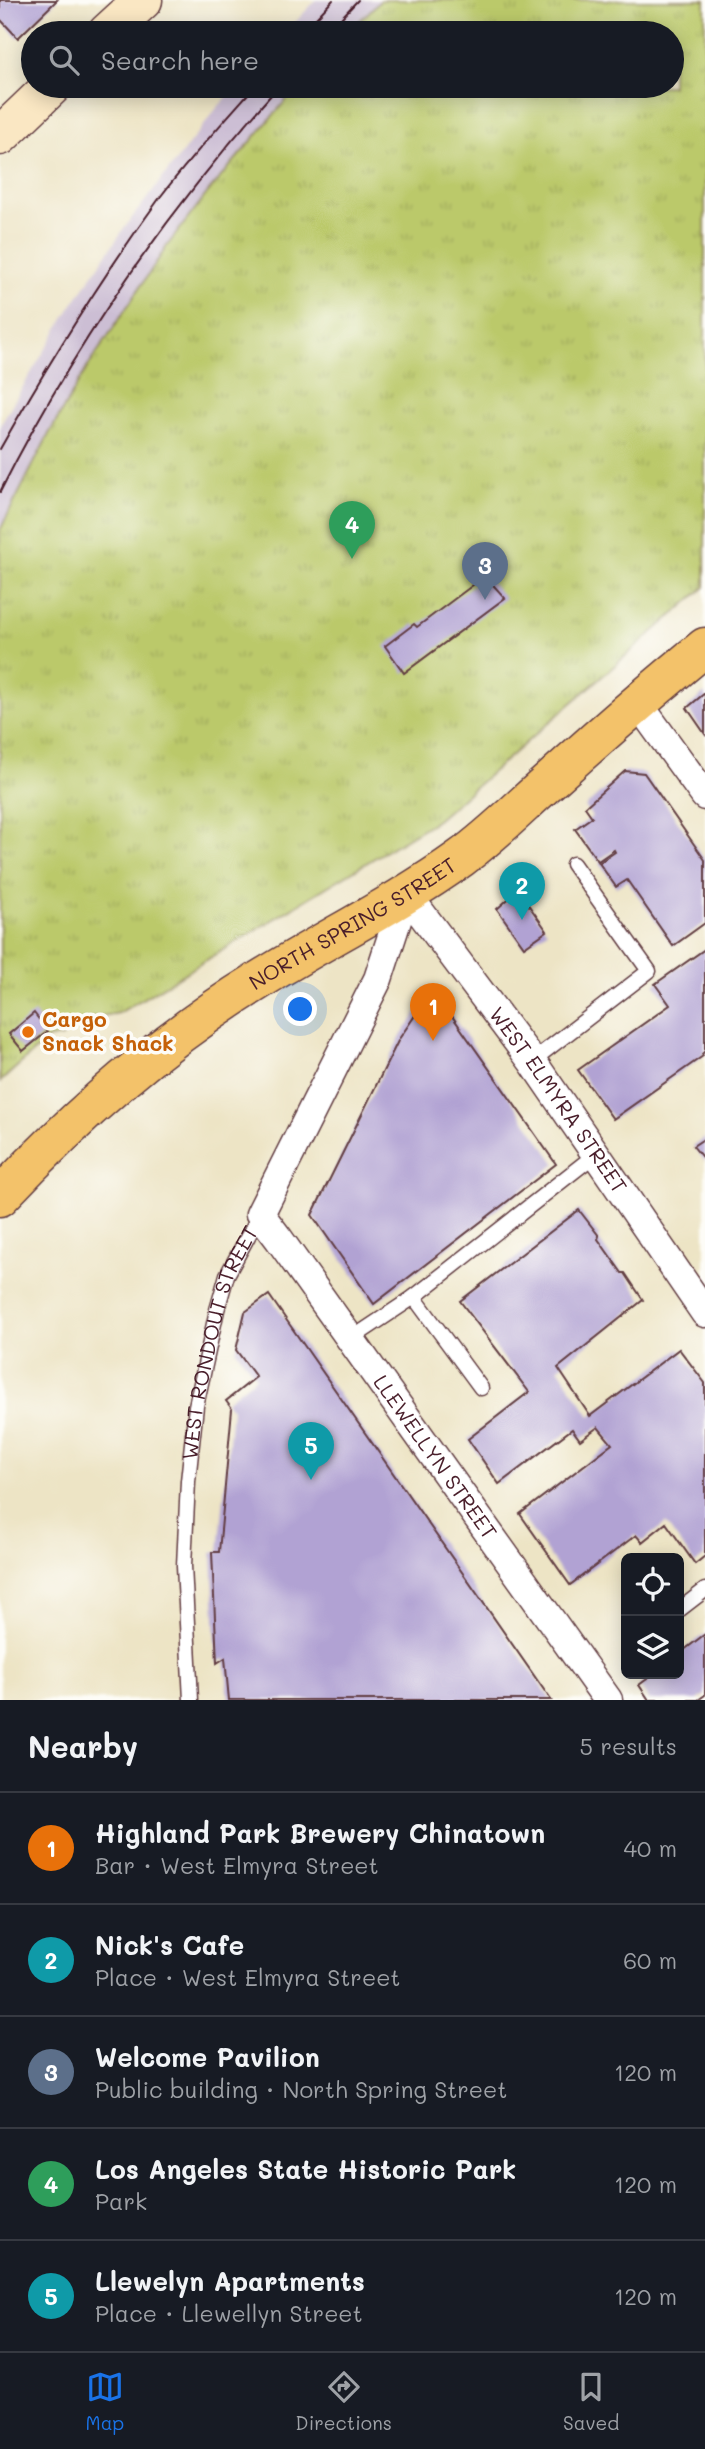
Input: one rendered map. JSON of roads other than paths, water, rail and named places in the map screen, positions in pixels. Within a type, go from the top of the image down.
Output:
[{"type":"main road","points":[[120,21],[143,0]]},
{"type":"main road","points":[[0,136],[40,98]]},
{"type":"main road","name":"NORTH SPRING STREET","points":[[0,1198],[29,1166],[121,1080],[195,1023],[258,981],[462,857],[637,702],[705,647]]},
{"type":"street","points":[[637,702],[705,796]]},
{"type":"street","name":"WEST ELMYRA STREET","points":[[406,893],[532,1061],[705,1313]]},
{"type":"street","name":"WEST RONDOUT STREET","points":[[260,1214],[378,979],[406,893]]},
{"type":"street","name":"LLEWELLYN STREET","points":[[260,1214],[608,1700]]},
{"type":"lane","points":[[532,1061],[649,971],[573,864]]},
{"type":"lane","points":[[351,1339],[414,1297],[596,1154]]},
{"type":"lane","name":"WEST RONDOUT STREET","points":[[191,1700],[184,1566],[188,1481],[196,1406],[217,1310],[228,1275],[260,1214]]},
{"type":"lane","points":[[414,1297],[481,1388]]},
{"type":"lane","points":[[684,1607],[705,1590]]},
{"type":"tram line","points":[[313,21],[333,0]]},
{"type":"tram line","points":[[338,21],[358,0]]},
{"type":"tram line","points":[[0,449],[118,257],[183,168],[244,98]]},
{"type":"tram line","points":[[0,492],[59,384],[126,280],[199,181],[269,98]]},
{"type":"place","name":"Los Angeles State Historic Park","points":[[352,559]]},
{"type":"place","name":"Welcome Pavilion","points":[[485,600]]},
{"type":"place","name":"Nick's Cafe","points":[[522,920]]},
{"type":"place","name":"Cargo Snack Shack","points":[[28,1032]]},
{"type":"place","name":"Highland Park Brewery Chinatown","points":[[433,1041]]},
{"type":"place","name":"Llewelyn Apartments","points":[[311,1480]]}]
